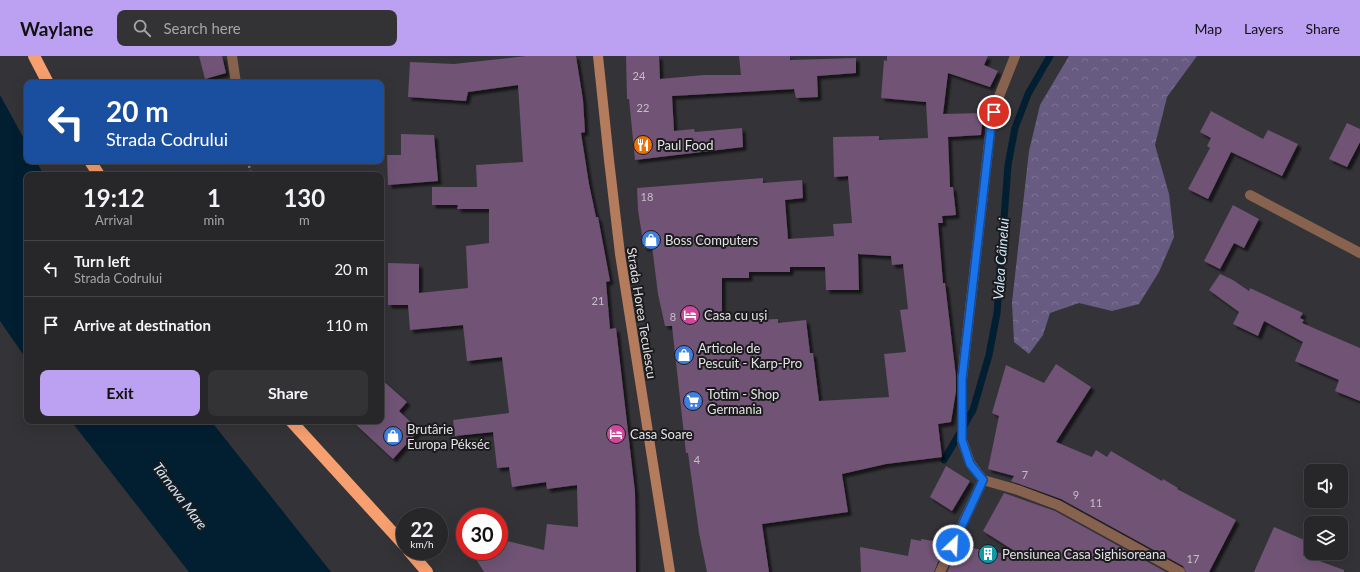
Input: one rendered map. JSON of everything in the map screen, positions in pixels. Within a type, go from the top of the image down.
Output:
[{"type":"highway","points":[[34,56],[46,80]]},
{"type":"highway","points":[[294,424],[396,536]]},
{"type":"highway","points":[[417,560],[427,572]]},
{"type":"street","points":[[232,56],[236,80]]},
{"type":"street","name":"Strada Horea Teculescu","points":[[598,56],[608,160],[620,254],[670,572]]},
{"type":"street","points":[[1015,56],[998,99],[991,126],[962,379],[962,440],[970,464],[983,480],[1018,490],[1058,505],[1180,572]]},
{"type":"street","points":[[1250,195],[1360,253]]},
{"type":"street","points":[[940,572],[983,480]]},
{"type":"green space","points":[[1069,56],[1197,56],[1167,97],[1155,145],[1169,194],[1174,237],[1159,272],[1139,304],[1112,311],[1079,303],[1050,313],[1043,335],[1029,354],[1014,342],[1012,302],[1029,151],[1040,105]]},
{"type":"water","points":[[0,95],[24,139],[24,164],[38,164],[42,172],[24,172],[24,356],[0,321]]},
{"type":"water","name":"Târnava Mare","points":[[73,424],[213,424],[331,572],[189,572]]},
{"type":"building","points":[[199,56],[222,56],[226,73],[205,79]]},
{"type":"building","points":[[526,56],[576,56],[583,100],[585,132],[581,133],[589,184],[596,217],[598,217],[610,281],[606,282],[610,329],[616,328],[635,492],[636,572],[484,572],[477,560],[508,560],[508,541],[544,550],[547,524],[578,527],[577,485],[547,489],[546,482],[512,487],[509,467],[497,468],[493,432],[455,436],[453,420],[509,413],[502,357],[467,361],[463,325],[410,330],[408,305],[388,305],[388,263],[419,264],[419,293],[468,288],[466,246],[489,243],[489,209],[457,209],[458,205],[432,205],[432,187],[477,187],[476,165],[523,162],[518,85],[468,92],[466,101],[408,97],[410,62],[454,64]]},
{"type":"building","points":[[626,56],[659,56],[660,79],[704,75],[741,75],[739,56],[790,56],[790,60],[856,58],[856,73],[817,76],[818,97],[796,98],[794,89],[672,96],[674,131],[694,129],[695,132],[742,128],[743,147],[635,160],[629,99],[627,99]]},
{"type":"building","points":[[887,56],[988,56],[984,65],[998,71],[990,87],[948,73],[943,114],[983,113],[981,135],[948,137],[950,187],[953,187],[956,215],[942,216],[943,223],[938,223],[943,283],[945,283],[956,377],[956,391],[951,422],[938,424],[942,457],[886,464],[842,474],[848,512],[762,524],[769,572],[707,572],[699,533],[688,453],[686,453],[672,326],[665,326],[658,294],[652,246],[644,248],[638,210],[637,188],[763,178],[763,183],[802,180],[803,198],[785,200],[788,239],[834,236],[833,224],[852,223],[848,176],[834,177],[833,137],[879,136],[879,140],[928,138],[926,102],[881,98],[884,60],[887,61]],"holes":[[[858,254],[891,256],[892,265],[903,264],[908,309],[900,310],[906,352],[884,354],[889,397],[819,401],[813,353],[810,353],[806,320],[778,323],[778,319],[722,321],[722,278],[749,278],[749,272],[790,272],[790,267],[825,267],[826,290],[859,290]]]},
{"type":"building","points":[[1211,111],[1263,139],[1268,130],[1298,144],[1282,176],[1231,152],[1208,199],[1188,189],[1210,148],[1207,146],[1211,138],[1200,132]]},
{"type":"building","points":[[1347,123],[1360,129],[1360,142],[1347,167],[1329,159]]},
{"type":"building","points":[[401,134],[434,135],[438,181],[388,185],[387,155],[401,155]]},
{"type":"building","points":[[1233,205],[1259,219],[1244,248],[1234,243],[1220,269],[1204,261]]},
{"type":"building","points":[[1220,274],[1233,280],[1249,291],[1250,288],[1303,313],[1300,318],[1304,320],[1302,323],[1360,348],[1360,401],[1335,391],[1339,380],[1295,361],[1303,342],[1264,321],[1258,336],[1233,324],[1239,312],[1209,290]]},
{"type":"building","points":[[1056,364],[1091,387],[1056,442],[1092,457],[1096,450],[1107,457],[1111,451],[1162,481],[1163,479],[1178,488],[1177,489],[1236,520],[1209,572],[1186,572],[1183,566],[1061,499],[1011,481],[1014,476],[988,469],[999,416],[992,413],[1006,365],[1044,383]]},
{"type":"building","points":[[384,382],[407,402],[399,411],[419,430],[393,459],[355,424],[384,424]]},
{"type":"building","points":[[946,466],[970,481],[952,511],[930,497]]},
{"type":"building","points":[[1004,493],[1055,511],[1166,572],[947,572],[960,546],[1024,557],[983,531]]},
{"type":"building","points":[[1274,527],[1304,540],[1304,560],[1317,560],[1344,570],[1344,572],[1254,572]]},
{"type":"building","points":[[911,539],[946,543],[934,572],[861,572],[860,547],[908,556]]},
{"type":"waterway","name":"Valea Câinelui","points":[[944,460],[973,410],[989,355],[997,313],[1008,165],[1015,128],[1028,94],[1050,56]]},
{"type":"place","name":"Paul Food","points":[[643,145]]},
{"type":"place","name":"Boss Computers","points":[[651,240]]},
{"type":"place","name":"Casa cu uși","points":[[690,315]]},
{"type":"place","name":"Articole de Pescuit - Karp-Pro","points":[[684,355]]},
{"type":"place","name":"Totim - Shop Germania","points":[[693,401]]},
{"type":"place","name":"Casa Soare","points":[[616,434]]},
{"type":"place","name":"Brutârie Europa Pékséc","points":[[393,436]]},
{"type":"place","name":"Pensiunea Casa Sighisoreana","points":[[988,554]]},
{"type":"route","points":[[953,545],[983,480],[970,464],[962,440],[962,379],[991,126],[994,112]]}]
